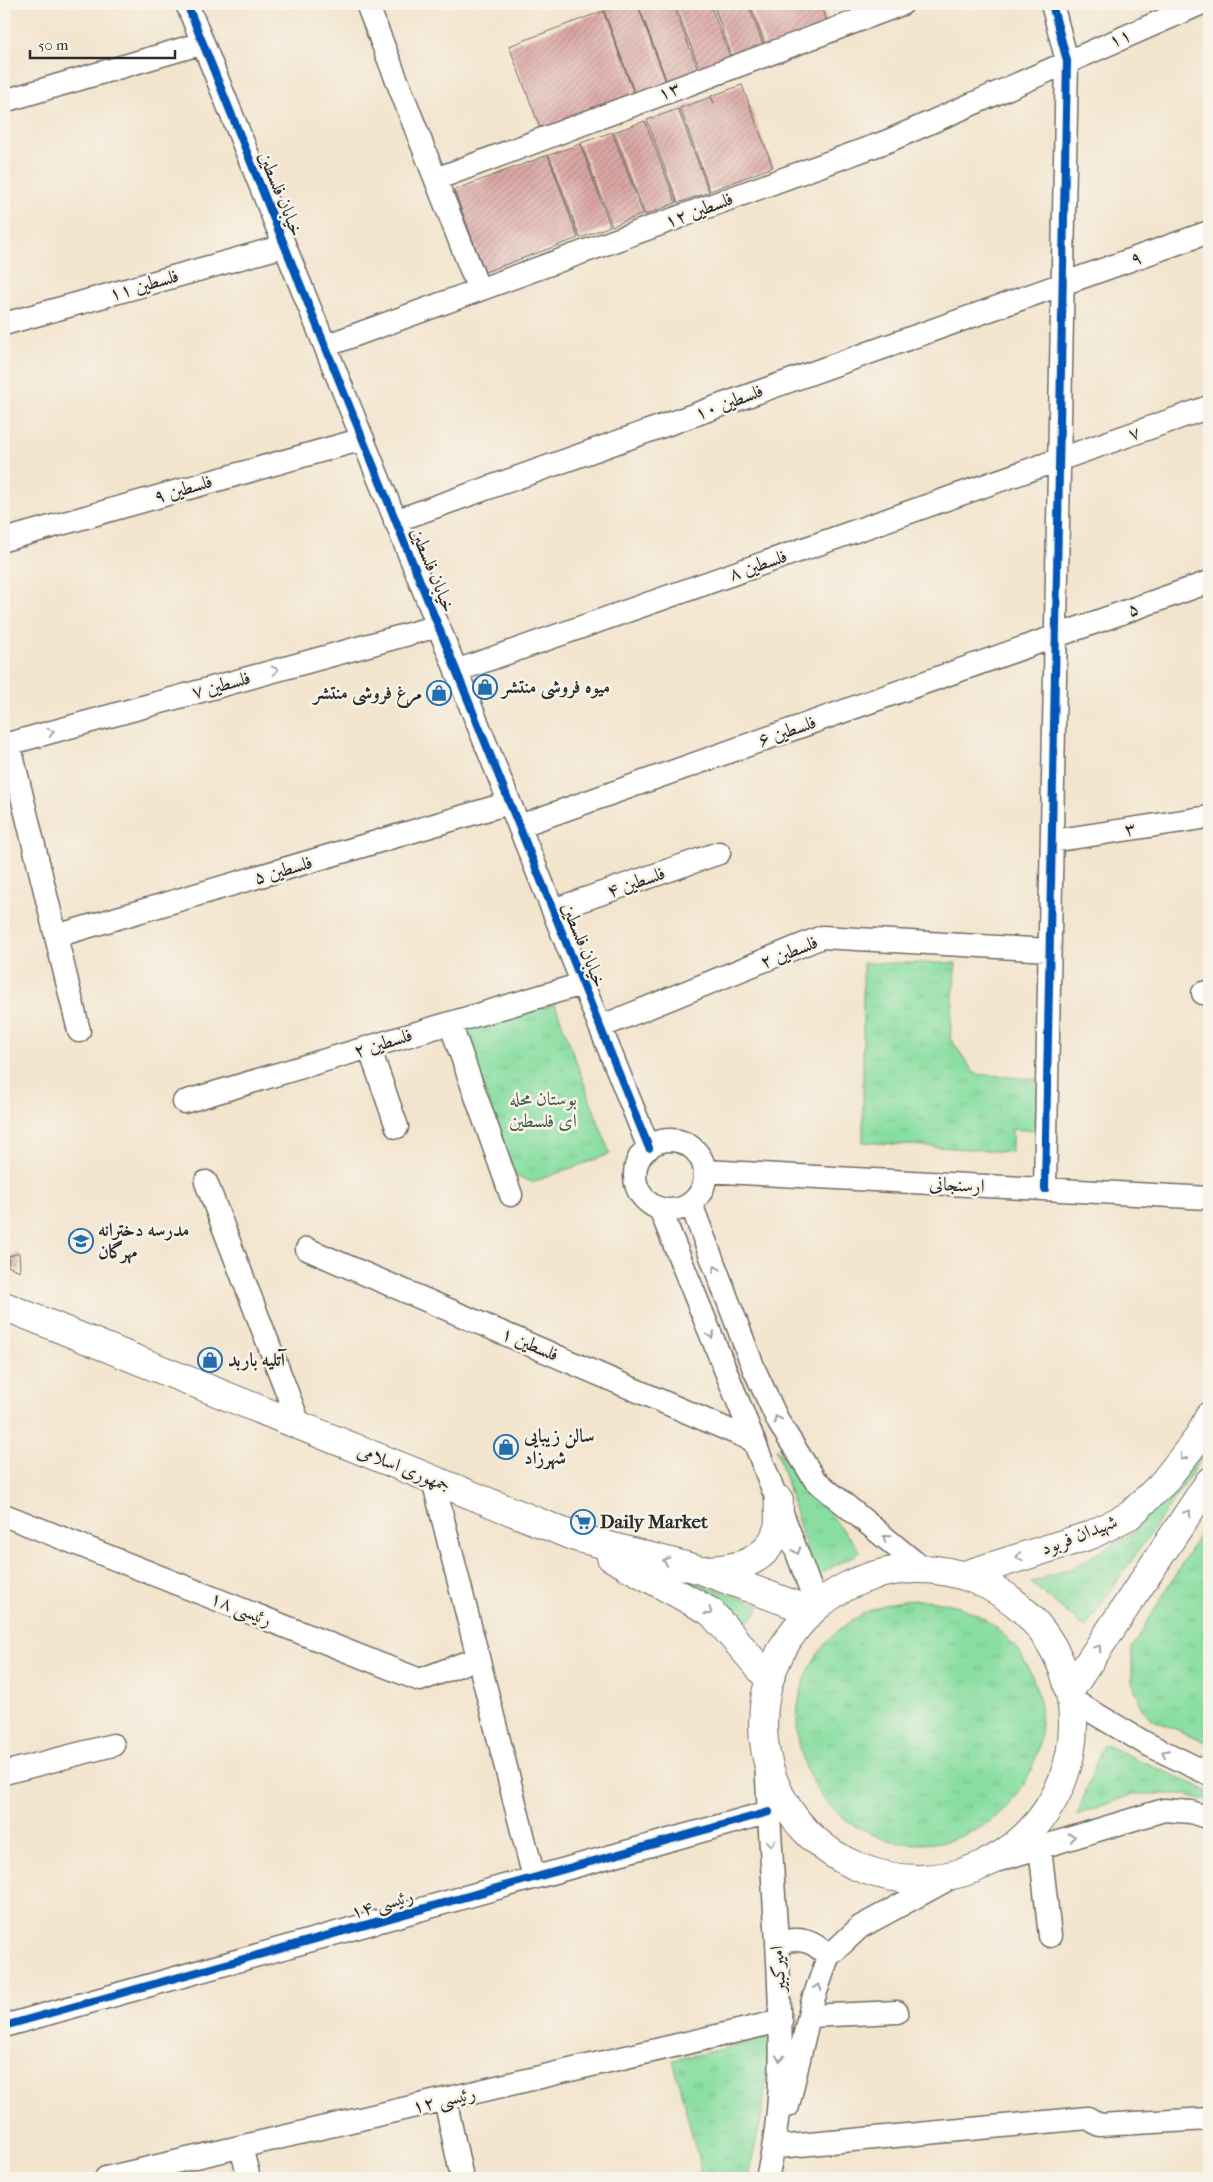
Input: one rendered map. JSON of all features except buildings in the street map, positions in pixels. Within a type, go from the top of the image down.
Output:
[{"type":"main road","name":"جمهوری اسلامی","points":[[4,1306],[575,1537],[701,1570],[814,1609]]},
{"type":"main road","name":"شهيدان فربود","points":[[964,1575],[1091,1534],[1130,1515],[1162,1484],[1199,1437],[1209,1416]]},
{"type":"main road","points":[[1071,1695],[1209,1482]]},
{"type":"main road","points":[[701,1570],[729,1570],[765,1553],[778,1526],[779,1500]]},
{"type":"main road","points":[[575,1537],[711,1612],[769,1679]]},
{"type":"main road","points":[[923,1569],[964,1575],[1001,1592],[1033,1618],[1056,1651],[1071,1695],[1075,1729],[1068,1770],[1051,1806],[1025,1838],[992,1862],[954,1876],[913,1880],[873,1873],[836,1856],[804,1831],[780,1798],[766,1760],[762,1719],[769,1679],[785,1642],[814,1609],[844,1587],[883,1572],[923,1569]]},
{"type":"street","name":"خیابان فلسطین","points":[[187,4],[648,1148]]},
{"type":"street","points":[[367,4],[479,290]]},
{"type":"street","name":"۱۳","points":[[436,179],[902,4]]},
{"type":"street","points":[[1044,1189],[1067,61],[1052,4]]},
{"type":"street","name":"۱۱","points":[[1067,61],[1200,4]]},
{"type":"street","points":[[4,101],[202,43]]},
{"type":"street","name":"فلسطین ۱۲","points":[[325,346],[888,141],[1067,61]]},
{"type":"street","name":"۹","points":[[1063,284],[1209,232]]},
{"type":"street","name":"فلسطین ۱۱","points":[[4,324],[284,246]]},
{"type":"street","name":"فلسطین ۱۰","points":[[395,521],[1063,284]]},
{"type":"street","name":"۷","points":[[1059,459],[1209,407]]},
{"type":"street","name":"فلسطین ۹","points":[[4,540],[362,439]]},
{"type":"street","name":"فلسطین ۸","points":[[456,671],[1059,459]]},
{"type":"street","name":"۵","points":[[1056,635],[1209,582]]},
{"type":"street","name":"فلسطین ۷","points":[[7,744],[438,626]]},
{"type":"street","name":"فلسطین ۶","points":[[518,826],[1056,635]]},
{"type":"street","points":[[7,744],[79,1031]]},
{"type":"street","name":"فلسطین ۵","points":[[56,936],[510,804]]},
{"type":"street","name":"۳","points":[[1052,841],[1209,817]]},
{"type":"street","name":"فلسطین ۴","points":[[553,910],[719,853]]},
{"type":"street","name":"فلسطین ۲","points":[[600,1027],[822,938],[1049,950]]},
{"type":"street","name":"فلسطین ۲","points":[[184,1102],[582,984]]},
{"type":"street","points":[[450,1023],[511,1195]]},
{"type":"street","points":[[369,1047],[397,1127]]},
{"type":"street","points":[[676,1140],[690,1146],[700,1157],[705,1171],[704,1183],[699,1194],[691,1204],[681,1208],[660,1209],[647,1201],[638,1189],[635,1174],[639,1160],[648,1148],[662,1141],[676,1140]]},
{"type":"street","name":"ارسنجانی","points":[[705,1171],[1209,1198]]},
{"type":"street","points":[[206,1182],[300,1426]]},
{"type":"street","points":[[691,1204],[754,1369],[784,1431],[815,1480],[923,1569]]},
{"type":"street","points":[[660,1209],[752,1440],[779,1500],[814,1609]]},
{"type":"street","name":"فلسطین ۱","points":[[307,1249],[752,1440]]},
{"type":"street","points":[[433,1480],[534,1878]]},
{"type":"street","name":"رئیسی ۱۸","points":[[4,1515],[420,1680],[478,1658]]},
{"type":"street","points":[[1071,1695],[1145,1743],[1209,1774]]},
{"type":"street","points":[[4,1773],[113,1745]]},
{"type":"street","name":"امیرکبیر","points":[[766,1760],[781,2021],[776,2149],[767,2178]]},
{"type":"street","points":[[992,1862],[1164,1810],[1191,1812],[1209,1818]]},
{"type":"street","name":"رئیسی ۱۴","points":[[4,2026],[769,1812]]},
{"type":"street","points":[[1040,1847],[1050,1936]]},
{"type":"street","points":[[954,1876],[860,1927],[828,1957],[809,2016],[776,2149],[1088,2118],[1099,2124],[1209,2119]]},
{"type":"street","points":[[777,1944],[788,1940],[800,1939],[811,1942],[821,1948],[828,1957]]},
{"type":"street","points":[[809,2016],[897,2012]]},
{"type":"street","name":"رئیسی ۱۲","points":[[106,2178],[781,2021]]},
{"type":"street","points":[[445,2100],[462,2178]]},
{"type":"street","points":[[241,2147],[249,2178]]},
{"type":"green space","points":[[863,963],[956,963],[950,1038],[975,1074],[1036,1079],[1037,1131],[1012,1129],[1012,1152],[863,1142]]},
{"type":"green space","name":"بوستان محله ای فلسطین","points":[[555,1004],[610,1154],[533,1182],[516,1177],[463,1028]]},
{"type":"green space","points":[[1209,1430],[1209,1448],[1085,1628],[1031,1583],[1072,1568],[1136,1531]]},
{"type":"green space","points":[[776,1448],[861,1552],[815,1576]]},
{"type":"green space","points":[[1209,1518],[1209,1743],[1151,1719],[1143,1710],[1132,1682],[1132,1648]]},
{"type":"green space","points":[[684,1578],[761,1605],[745,1627]]},
{"type":"green space","points":[[919,1600],[943,1602],[966,1609],[987,1620],[1005,1636],[1021,1654],[1032,1675],[1039,1698],[1041,1722],[1039,1746],[1032,1769],[1021,1790],[1005,1808],[987,1824],[966,1835],[943,1842],[919,1844],[895,1842],[872,1835],[851,1824],[833,1808],[817,1790],[806,1769],[799,1746],[797,1722],[799,1698],[806,1675],[817,1654],[833,1636],[851,1620],[872,1609],[895,1602]]},
{"type":"green space","points":[[1103,1744],[1209,1791],[1209,1801],[1181,1794],[1133,1794],[1077,1815]]},
{"type":"green space","points":[[771,2038],[762,2115],[748,2178],[703,2178],[673,2060]]},
{"type":"cycle path","points":[[187,4],[649,1148]]},
{"type":"cycle path","points":[[1045,1189],[1067,61],[1052,4]]},
{"type":"cycle path","points":[[4,2026],[769,1812]]},
{"type":"place","name":"میوه فروشی منتشر","points":[[485,687]]},
{"type":"place","name":"مرغ فروشی منتشر","points":[[439,693]]},
{"type":"place","name":"مدرسه دخترانه مهرگان","points":[[81,1241]]},
{"type":"place","name":"آتلیه باربد","points":[[210,1360]]},
{"type":"place","name":"سالن زیبایی شهرزاد","points":[[506,1447]]},
{"type":"place","name":"Daily Market","points":[[583,1522]]}]
